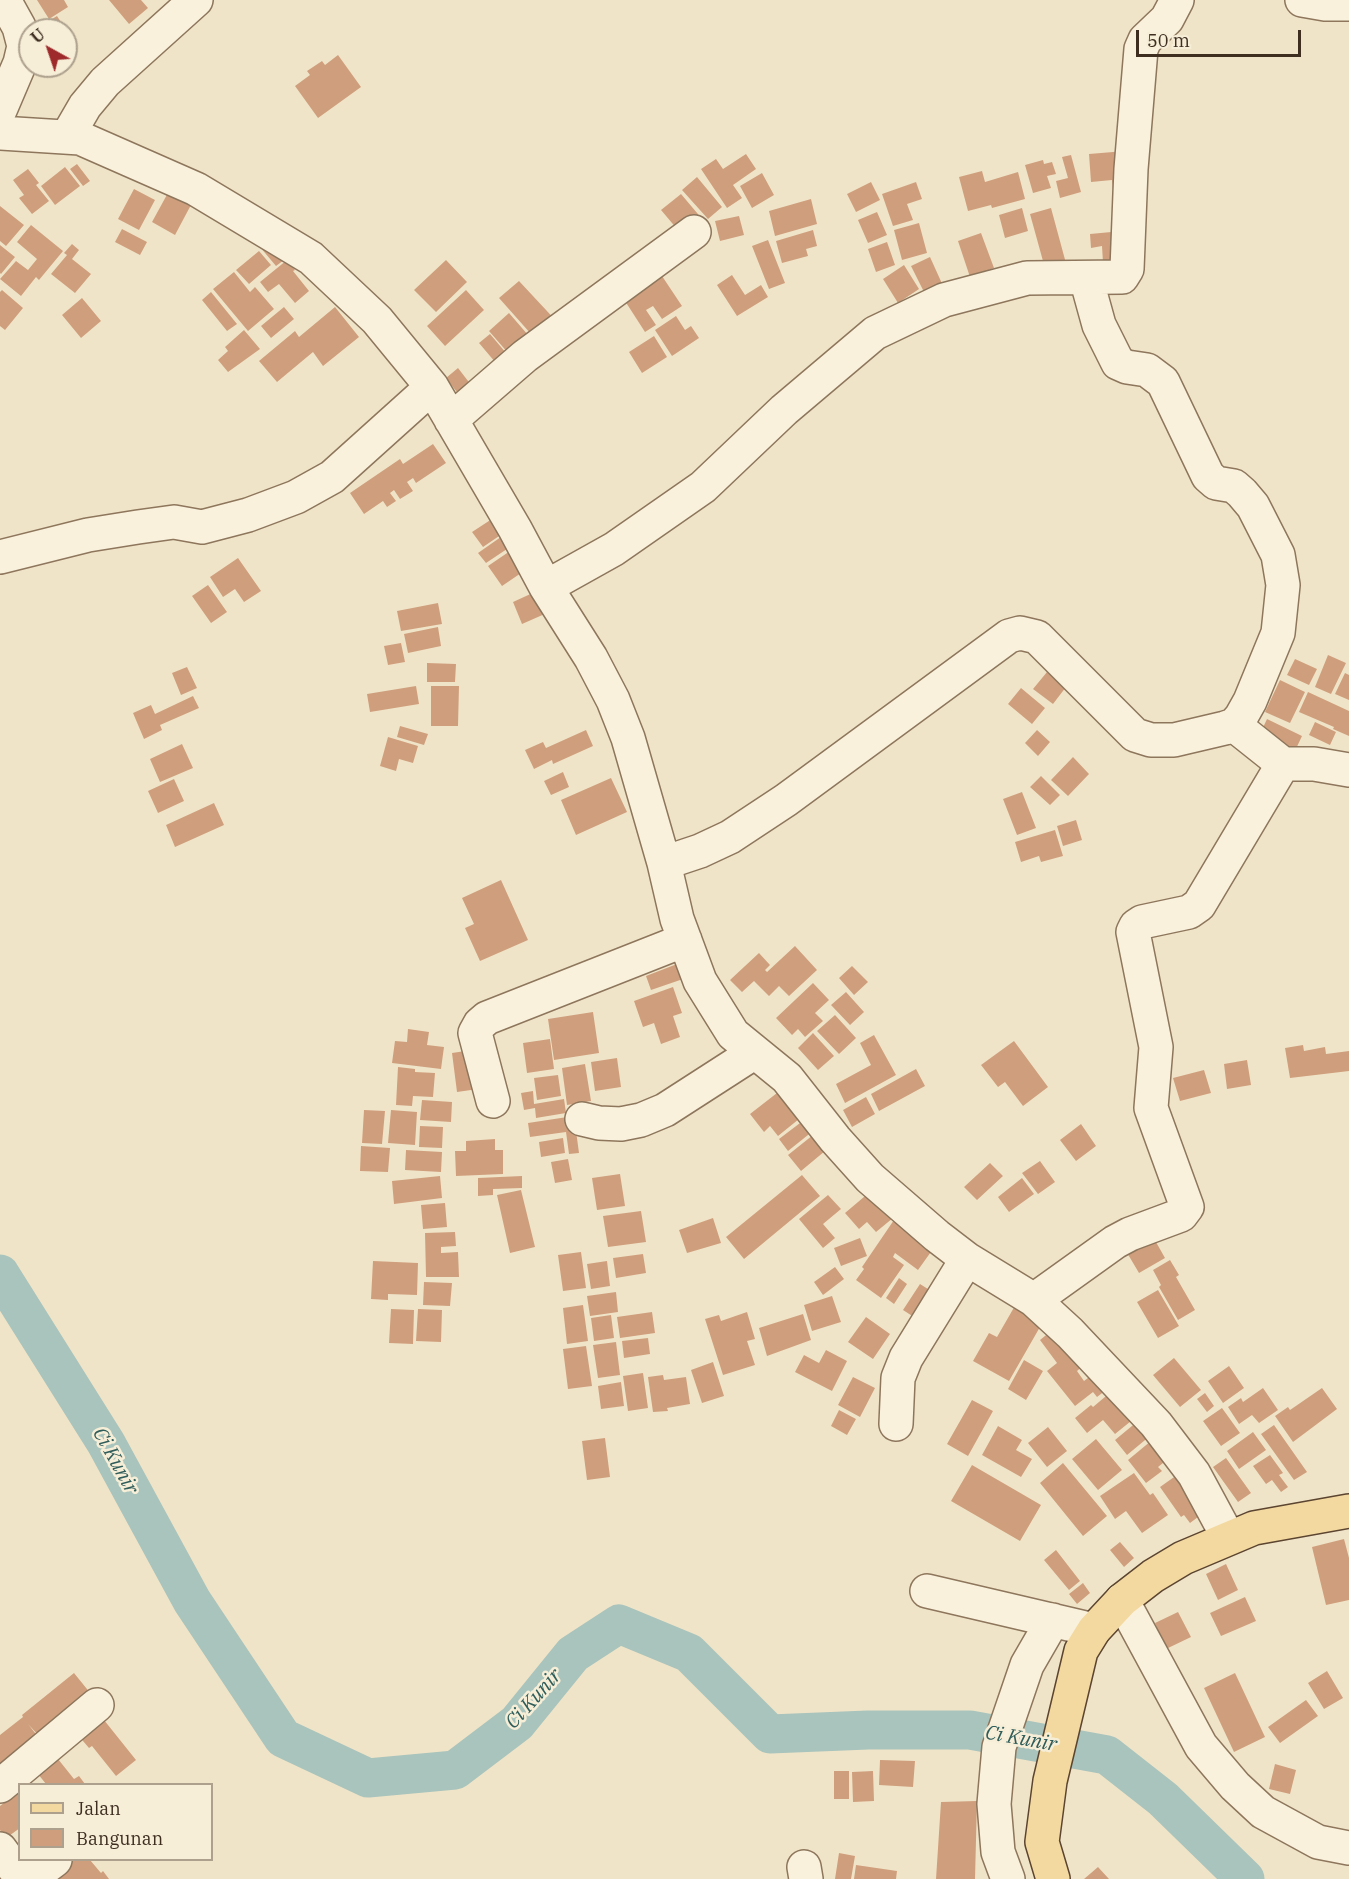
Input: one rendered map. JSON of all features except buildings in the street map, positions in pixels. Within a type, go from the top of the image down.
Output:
[{"type":"main road","points":[[1053,1879],[1042,1842],[1050,1781],[1088,1640],[1122,1599],[1183,1558],[1228,1537],[1254,1528],[1349,1511]]},
{"type":"street","points":[[0,110],[20,63],[24,46],[18,27],[4,0]]},
{"type":"street","points":[[67,137],[89,100],[105,82],[196,0]]},
{"type":"street","points":[[546,587],[614,549],[703,487],[784,410],[875,333],[945,300],[1027,278],[1122,277],[1127,270],[1131,169],[1141,49],[1144,40],[1167,19],[1177,0]]},
{"type":"street","points":[[1302,0],[1325,4],[1349,4]]},
{"type":"street","points":[[0,133],[80,138],[196,189],[311,258],[377,320],[432,387],[546,587],[591,657],[613,700],[628,738],[664,863],[677,919],[700,981],[733,1034],[787,1078],[835,1139],[870,1178],[937,1236],[968,1259],[1034,1300],[1070,1333],[1156,1424],[1194,1474],[1228,1537]]},
{"type":"street","points":[[451,420],[525,356],[694,232]]},
{"type":"street","points":[[664,863],[700,851],[730,837],[786,800],[1009,636],[1020,633],[1037,638],[1135,735],[1151,740],[1174,740],[1234,725],[1241,717],[1278,633],[1282,585],[1278,555],[1253,506],[1242,493],[1234,486],[1216,483],[1208,476],[1163,382],[1147,370],[1126,367],[1118,363],[1099,325],[1086,278]]},
{"type":"street","points":[[0,556],[88,535],[138,527],[174,522],[202,527],[248,515],[296,498],[332,477],[432,387]]},
{"type":"street","points":[[1234,725],[1283,764],[1314,764],[1349,770]]},
{"type":"street","points":[[1034,1300],[1115,1242],[1186,1211],[1186,1201],[1150,1108],[1156,1047],[1133,932],[1142,922],[1189,912],[1199,905],[1283,764]]},
{"type":"street","points":[[493,1101],[476,1032],[480,1024],[495,1014],[685,940]]},
{"type":"street","points":[[582,1119],[599,1123],[621,1124],[641,1120],[665,1110],[755,1052]]},
{"type":"street","points":[[896,1424],[898,1378],[902,1368],[968,1259]]},
{"type":"street","points":[[927,1591],[1053,1620],[1088,1640]]},
{"type":"street","points":[[1122,1599],[1201,1746],[1235,1786],[1263,1812],[1318,1842],[1349,1848]]},
{"type":"street","points":[[1008,1879],[998,1852],[994,1804],[999,1747],[1028,1665],[1053,1620]]},
{"type":"street","points":[[0,1786],[97,1705]]},
{"type":"street","points":[[0,1849],[22,1879]]},
{"type":"street","points":[[30,1879],[54,1861]]},
{"type":"waterway","name":"Ci Kunir","points":[[0,1274],[106,1443],[192,1601],[283,1738],[368,1778],[455,1770],[517,1723],[573,1654],[619,1624],[689,1653],[770,1734],[868,1730],[970,1730],[1107,1755],[1163,1799],[1245,1879]]}]
